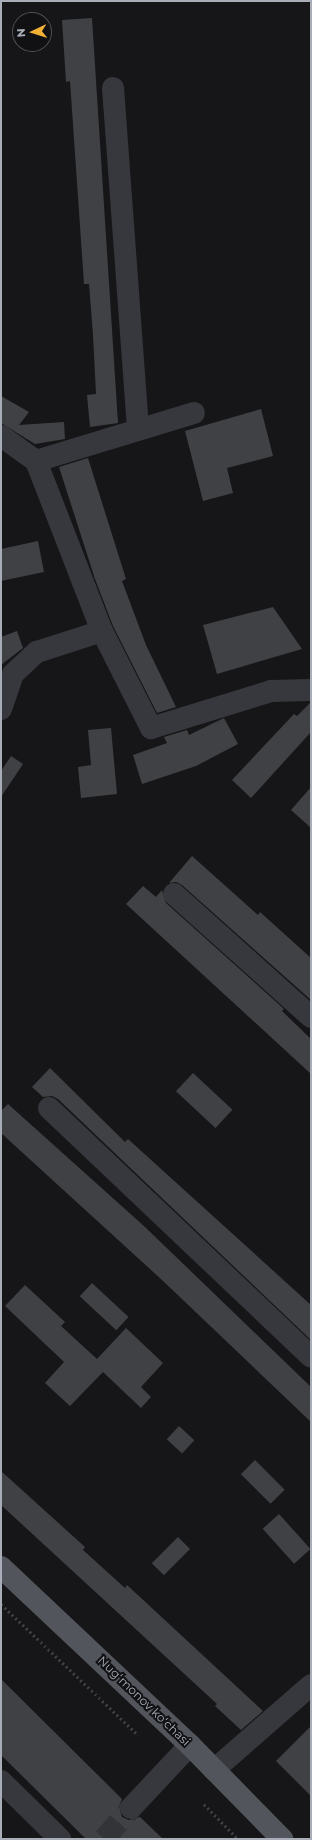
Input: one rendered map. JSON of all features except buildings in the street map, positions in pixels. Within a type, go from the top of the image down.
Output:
[{"type":"main road","name":"Nugʻmonov koʻchasi","points":[[1,1566],[190,1745],[282,1839]]},
{"type":"street","points":[[113,88],[138,429]]},
{"type":"street","points":[[36,461],[194,413]]},
{"type":"street","points":[[1,436],[36,461],[102,631],[151,728],[271,691],[311,690]]},
{"type":"street","points":[[1,709],[13,674],[37,652],[102,631]]},
{"type":"street","points":[[174,894],[311,1017]]},
{"type":"street","points":[[48,1108],[311,1357]]},
{"type":"street","points":[[214,1770],[311,1685]]},
{"type":"street","points":[[132,1808],[190,1745]]},
{"type":"street","points":[[1,1781],[60,1839]]},
{"type":"path","points":[[1,1604],[138,1735]]},
{"type":"path","points":[[204,1804],[238,1839]]},
{"type":"tunnel","points":[[104,1839],[131,1808]]}]
